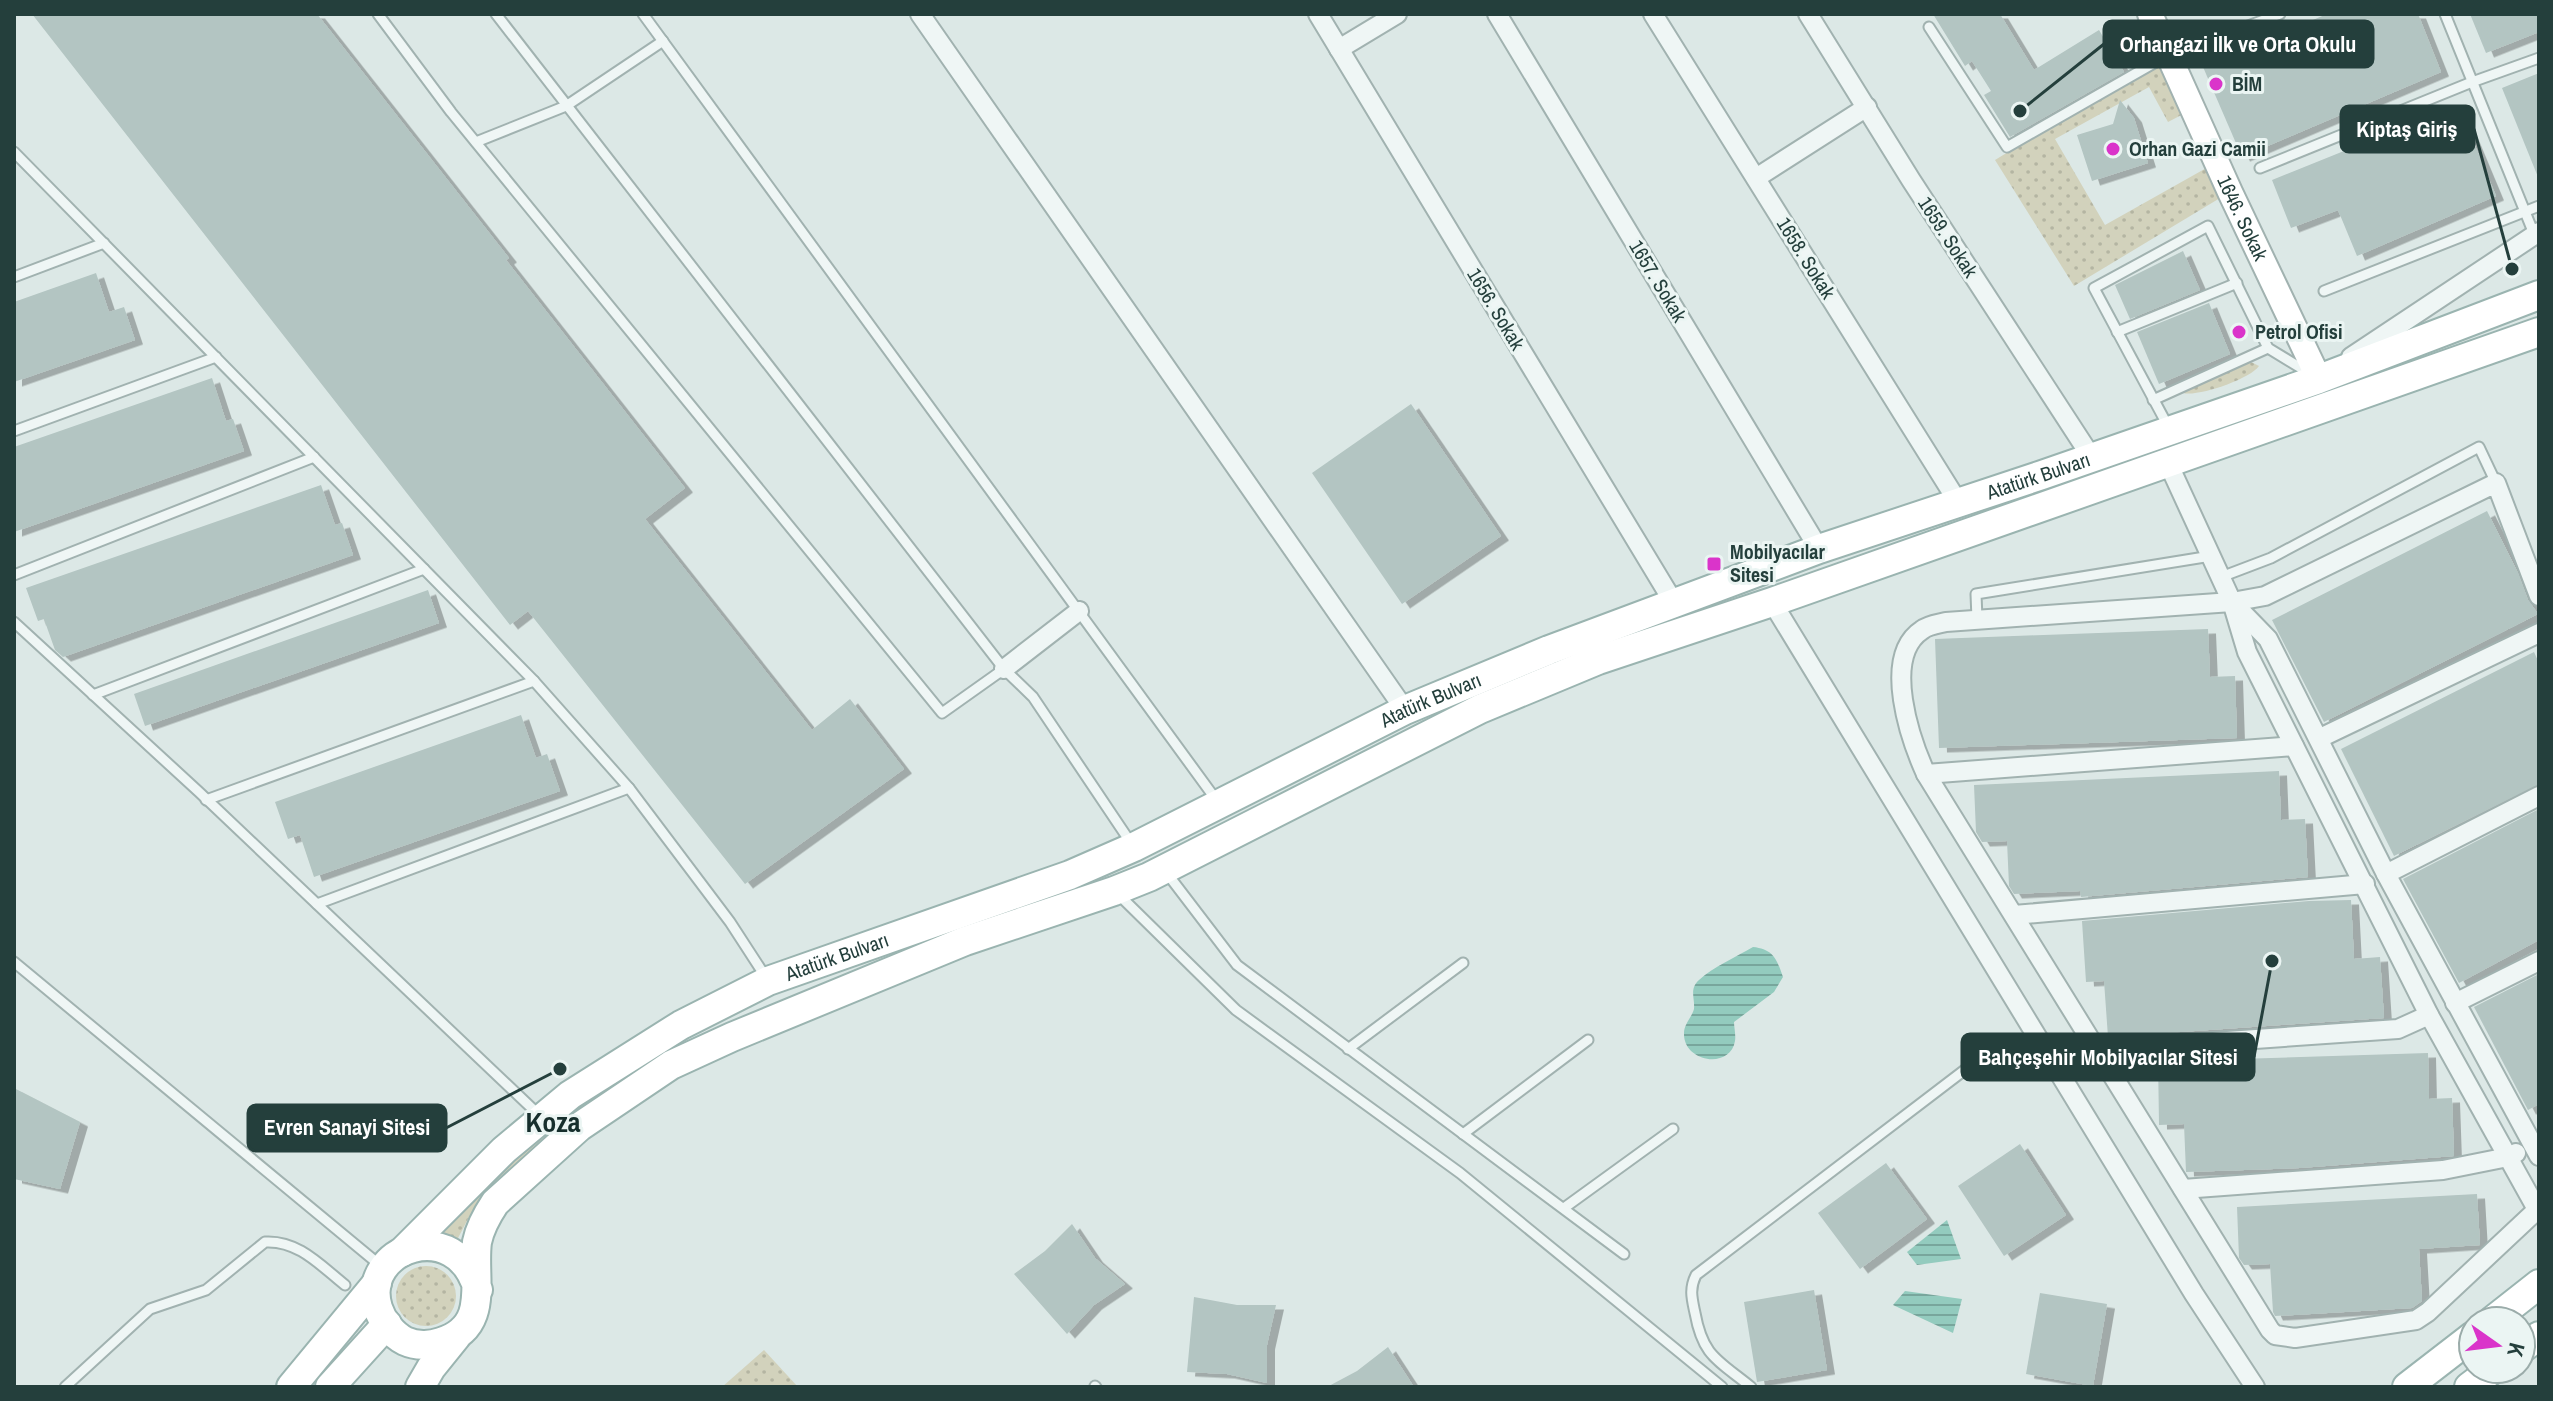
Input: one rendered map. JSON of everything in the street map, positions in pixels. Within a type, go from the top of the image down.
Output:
[{"type":"main road","name":"Atatürk Bulvarı","points":[[291,1387],[387,1268],[470,1183],[541,1118],[633,1053],[720,1004],[768,981],[1070,875],[1134,847],[1405,710],[1549,650],[1819,549],[2319,379],[2539,295]]},
{"type":"main road","name":"Atatürk Bulvarı","points":[[420,1387],[431,1368],[470,1320],[478,1290],[477,1242],[486,1216],[512,1186],[555,1148],[602,1110],[671,1065],[965,941],[1114,891],[1157,873],[1480,709],[1598,660],[1772,602],[2539,332]]},
{"type":"main road","points":[[1134,847],[1157,873]]},
{"type":"main road","points":[[768,981],[782,1016]]},
{"type":"main road","points":[[411,1387],[407,1359],[377,1305],[387,1268],[416,1247],[432,1246],[447,1250],[470,1268],[478,1290]]},
{"type":"main road","points":[[2512,1305],[2539,1284]]},
{"type":"main road","points":[[391,1329],[406,1341],[432,1345],[459,1333]]},
{"type":"main road","points":[[330,1387],[391,1329]]},
{"type":"main road","points":[[2407,1387],[2457,1348]]},
{"type":"street","points":[[920,14],[1405,710]]},
{"type":"street","name":"1656. Sokak","points":[[1318,14],[1674,603]]},
{"type":"street","points":[[1339,49],[1397,14]]},
{"type":"street","name":"1657. Sokak","points":[[1497,14],[1819,549]]},
{"type":"street","name":"1658. Sokak","points":[[1653,14],[1958,502]]},
{"type":"street","name":"1659. Sokak","points":[[1808,14],[1911,180],[2092,458]]},
{"type":"street","name":"1646. Sokak","points":[[2150,14],[2319,379]]},
{"type":"street","points":[[1756,178],[1867,107]]},
{"type":"street","points":[[2319,379],[2536,233]]},
{"type":"street","points":[[2168,463],[2232,602],[2247,652],[2429,1015],[2538,1210],[2422,1317],[2295,1338],[2275,1335],[1926,774],[1906,722],[1903,698],[1908,646],[1924,628],[1946,622],[2232,602],[2280,591],[2496,483],[2539,596]]},
{"type":"street","points":[[1772,602],[2185,1281],[2255,1387]]},
{"type":"street","points":[[2183,1189],[2443,1170],[2508,1157],[2537,1146],[2386,874],[2268,639],[2232,602]]},
{"type":"street","points":[[1004,669],[1079,611]]},
{"type":"street","points":[[2320,738],[2539,633]]},
{"type":"street","points":[[1926,774],[2294,746]]},
{"type":"street","points":[[2386,874],[2539,796]]},
{"type":"street","points":[[2014,915],[2365,884]]},
{"type":"street","points":[[2455,1003],[2539,961]]},
{"type":"street","points":[[2098,1050],[2398,1029],[2429,1015]]},
{"type":"lane","points":[[378,14],[476,142],[942,713],[1004,669]]},
{"type":"lane","points":[[496,14],[1004,669],[1033,697],[1134,847]]},
{"type":"lane","points":[[643,14],[1219,804]]},
{"type":"lane","points":[[2197,45],[2280,14]]},
{"type":"lane","points":[[2445,14],[2536,233]]},
{"type":"lane","points":[[1929,27],[2007,147],[2168,55]]},
{"type":"lane","points":[[476,142],[566,106],[663,41]]},
{"type":"lane","points":[[2260,168],[2539,58]]},
{"type":"lane","points":[[14,152],[534,681],[629,788],[730,922],[768,981]]},
{"type":"lane","points":[[2324,291],[2539,206]]},
{"type":"lane","points":[[2170,430],[2094,288],[2208,226],[2268,348],[2319,379]]},
{"type":"lane","points":[[14,277],[104,243]]},
{"type":"lane","points":[[2117,332],[2237,283]]},
{"type":"lane","points":[[2153,400],[2268,348]]},
{"type":"lane","points":[[14,431],[216,357]]},
{"type":"lane","points":[[2221,577],[2271,558],[2479,447],[2496,483]]},
{"type":"lane","points":[[14,575],[314,457]]},
{"type":"lane","points":[[1977,619],[1976,594],[2211,556]]},
{"type":"lane","points":[[93,695],[424,569]]},
{"type":"lane","points":[[14,622],[541,1118]]},
{"type":"lane","points":[[206,800],[534,681]]},
{"type":"lane","points":[[2294,746],[2320,738]]},
{"type":"lane","points":[[317,904],[629,788]]},
{"type":"lane","points":[[1157,873],[1237,965],[1624,1254]]},
{"type":"lane","points":[[2365,884],[2386,874]]},
{"type":"lane","points":[[1114,891],[1236,1010],[1460,1173],[1722,1387]]},
{"type":"lane","points":[[14,962],[387,1268]]},
{"type":"lane","points":[[1348,1049],[1463,963]]},
{"type":"lane","points":[[2429,1015],[2455,1003]]},
{"type":"lane","points":[[1463,1134],[1588,1040]]},
{"type":"lane","points":[[1751,1387],[1708,1351],[1701,1341],[1691,1292],[1696,1275],[1983,1056]]},
{"type":"lane","points":[[1564,1208],[1673,1129]]},
{"type":"lane","points":[[65,1387],[150,1309],[206,1290],[265,1242],[296,1246],[345,1285]]},
{"type":"shaded area","points":[[2168,55],[2193,109],[2168,122],[2149,87],[2055,139],[2105,225],[2217,162],[2230,192],[2074,286],[1995,160]]},
{"type":"shaded area","points":[[2251,362],[2259,366],[2235,381],[2211,390],[2183,393],[2201,381]]},
{"type":"shaded area","points":[[1753,947],[1773,956],[1783,977],[1774,992],[1734,1022],[1735,1039],[1725,1056],[1707,1059],[1698,1056],[1686,1043],[1684,1033],[1694,1009],[1694,987],[1711,971]]},
{"type":"shaded area","points":[[609,1081],[613,1087],[469,1217],[457,1240],[438,1233],[541,1132]]},
{"type":"shaded area","points":[[1947,1220],[1961,1259],[1917,1265],[1907,1252]]},
{"type":"shaded area","points":[[426,1266],[438,1268],[447,1275],[454,1284],[454,1308],[447,1317],[438,1324],[426,1326],[414,1324],[405,1317],[398,1308],[396,1296],[398,1284],[405,1275],[414,1268]]},
{"type":"shaded area","points":[[1905,1291],[1962,1299],[1953,1333],[1893,1305]]},
{"type":"shaded area","points":[[764,1350],[798,1387],[722,1387]]},
{"type":"building","points":[[32,14],[317,14],[685,488],[645,519],[812,730],[850,699],[904,769],[745,884],[528,611],[510,625]]},
{"type":"building","points":[[1933,14],[2000,14],[2034,70],[2099,30],[2124,72],[2010,137],[1984,95],[1991,91],[1972,61],[1965,66]]},
{"type":"building","points":[[2327,14],[2418,14],[2441,72],[2242,157],[2203,67]]},
{"type":"building","points":[[2470,14],[2539,14],[2539,32],[2486,53]]},
{"type":"building","points":[[2539,73],[2539,177],[2538,177],[2502,88]]},
{"type":"building","name":"Orhan Gazi Camii","points":[[2120,100],[2134,118],[2148,163],[2092,181],[2077,135],[2113,124]]},
{"type":"building","points":[[2458,105],[2496,196],[2357,256],[2338,210],[2291,228],[2272,180]]},
{"type":"building","points":[[2183,251],[2200,290],[2130,319],[2115,285]]},
{"type":"building","points":[[96,273],[109,312],[124,307],[135,340],[14,382],[14,302]]},
{"type":"building","points":[[2209,303],[2230,354],[2159,384],[2137,332]]},
{"type":"building","points":[[212,378],[226,421],[233,419],[244,451],[14,532],[14,447]]},
{"type":"building","points":[[1411,404],[1501,536],[1402,604],[1312,473]]},
{"type":"building","points":[[321,485],[335,525],[342,523],[353,555],[63,657],[55,650],[44,619],[38,621],[26,588]]},
{"type":"building","points":[[2487,511],[2528,600],[2538,614],[2324,722],[2272,620]]},
{"type":"building","points":[[428,590],[439,623],[145,726],[134,694]]},
{"type":"building","points":[[2208,629],[2210,677],[2235,676],[2237,738],[1939,748],[1935,639]]},
{"type":"building","points":[[2534,652],[2539,663],[2539,784],[2394,856],[2341,749]]},
{"type":"building","points":[[521,715],[536,758],[547,754],[560,791],[314,877],[300,835],[288,839],[275,802]]},
{"type":"building","points":[[2279,771],[2281,820],[2305,819],[2308,877],[2081,897],[2080,891],[2014,894],[2009,886],[2007,841],[1982,842],[1976,832],[1974,785]]},
{"type":"building","points":[[2539,809],[2539,940],[2459,983],[2403,879]]},
{"type":"building","points":[[2351,900],[2354,959],[2380,957],[2384,1018],[2108,1037],[2104,981],[2086,982],[2082,921]]},
{"type":"building","points":[[2539,974],[2539,1104],[2528,1110],[2474,1007]]},
{"type":"building","points":[[2238,1052],[2238,1059],[2428,1053],[2429,1099],[2452,1098],[2454,1156],[2300,1168],[2186,1172],[2184,1124],[2159,1125],[2158,1058]]},
{"type":"building","points":[[14,1088],[80,1122],[60,1189],[14,1179]]},
{"type":"building","points":[[2020,1144],[2066,1215],[2004,1256],[1958,1186]]},
{"type":"building","points":[[1886,1163],[1927,1219],[1860,1269],[1818,1213]]},
{"type":"building","points":[[2477,1194],[2480,1245],[2419,1249],[2422,1301],[2412,1308],[2275,1316],[2270,1264],[2244,1265],[2239,1258],[2237,1207]]},
{"type":"building","points":[[1072,1224],[1095,1258],[1125,1284],[1094,1305],[1067,1334],[1014,1274],[1045,1251]]},
{"type":"building","points":[[1814,1290],[1827,1370],[1757,1382],[1744,1302]]},
{"type":"building","points":[[2040,1293],[2107,1304],[2093,1386],[2026,1374]]},
{"type":"building","points":[[1194,1297],[1237,1305],[1276,1305],[1267,1345],[1267,1383],[1227,1374],[1187,1372]]},
{"type":"building","points":[[1388,1347],[1414,1387],[1327,1387],[1357,1371]]},
{"type":"place","name":"BİM","points":[[2216,84]]},
{"type":"place","name":"Orhangazi İlk ve Orta Okulu","points":[[2020,111]]},
{"type":"place","name":"Orhan Gazi Camii","points":[[2113,149]]},
{"type":"place","name":"Kiptaş Giriş","points":[[2512,269]]},
{"type":"place","name":"Petrol Ofisi","points":[[2239,332]]},
{"type":"place","name":"Mobilyacılar Sitesi","points":[[1714,564]]},
{"type":"place","name":"Bahçeşehir Mobilyacılar Sitesi","points":[[2272,961]]},
{"type":"place","name":"Evren Sanayi Sitesi","points":[[560,1069]]},
{"type":"district","name":"Koza","points":[[553,1122]]}]
